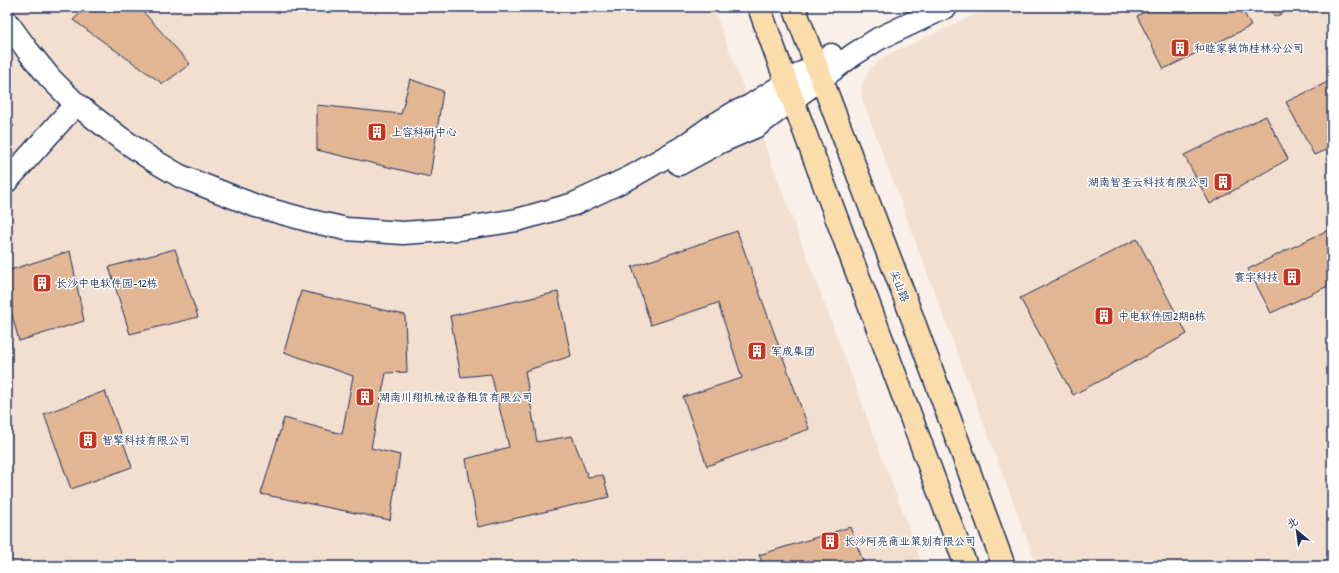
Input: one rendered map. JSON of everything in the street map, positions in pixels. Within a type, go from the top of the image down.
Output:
[{"type":"main road","points":[[759,7],[789,92],[966,566]]},
{"type":"main road","name":"尖山路","points":[[794,7],[905,298],[1004,566]]},
{"type":"street","points":[[7,42],[40,85],[151,159],[180,176],[256,206],[339,227],[403,233],[459,229],[517,220],[574,204],[631,177],[682,147],[736,112],[789,92],[819,72],[873,30],[922,7]]},
{"type":"street","points":[[819,72],[853,55],[878,39],[946,7]]},
{"type":"street","points":[[7,22],[50,78],[68,105]]},
{"type":"street","points":[[7,162],[68,105]]},
{"type":"street","points":[[7,181],[68,105]]},
{"type":"shaded area","points":[[7,7],[713,7],[923,566],[7,566]]},
{"type":"shaded area","points":[[992,7],[1332,7],[1332,566],[1037,566],[863,101],[861,86],[870,69],[887,55]]},
{"type":"building","points":[[87,7],[139,7],[190,64],[163,84],[73,20]]},
{"type":"building","name":"和睦家装饰桂林分公司","points":[[1154,7],[1241,7],[1251,26],[1164,69],[1137,16]]},
{"type":"building","points":[[1269,7],[1294,7],[1275,17]]},
{"type":"building","name":"上容科研中心","points":[[410,79],[443,91],[430,177],[317,150],[317,105],[401,114]]},
{"type":"building","points":[[1332,80],[1332,147],[1314,155],[1286,102]]},
{"type":"building","name":"湖南智圣云科技有限公司","points":[[1266,116],[1288,159],[1210,204],[1184,155]]},
{"type":"building","points":[[7,120],[14,126],[7,133]]},
{"type":"building","name":"寰宇科技","points":[[1330,229],[1332,233],[1332,284],[1271,313],[1248,269]]},
{"type":"building","name":"军成集团","points":[[737,231],[809,429],[707,466],[683,397],[742,378],[718,303],[651,325],[632,267]]},
{"type":"building","name":"中电软件园2期B栋","points":[[1137,239],[1187,334],[1073,395],[1020,298]]},
{"type":"building","points":[[175,249],[198,317],[130,334],[109,267]]},
{"type":"building","name":"长沙中电软件园-12栋","points":[[70,251],[84,321],[19,341],[7,296],[7,271]]},
{"type":"building","name":"湖南川翔机械设备租赁有限公司","points":[[301,291],[405,315],[407,372],[386,373],[371,448],[400,455],[390,520],[261,494],[284,418],[342,434],[353,376],[284,352]]},
{"type":"building","points":[[558,292],[571,356],[525,371],[537,442],[572,436],[588,477],[603,475],[609,497],[478,527],[466,459],[509,447],[491,374],[461,377],[450,316]]},
{"type":"building","name":"智擎科技有限公司","points":[[105,391],[132,467],[71,489],[44,414]]},
{"type":"building","points":[[7,396],[12,412],[7,413]]},
{"type":"building","name":"长沙阿亮商业策划有限公司","points":[[850,527],[865,566],[764,566],[759,555]]},
{"type":"place","name":"和睦家装饰桂林分公司","points":[[1180,48]]},
{"type":"place","name":"上容科研中心","points":[[377,132]]},
{"type":"place","name":"湖南智圣云科技有限公司","points":[[1223,182]]},
{"type":"place","name":"寰宇科技","points":[[1292,277]]},
{"type":"place","name":"长沙中电软件园-12栋","points":[[42,283]]},
{"type":"place","name":"中电软件园2期B栋","points":[[1104,316]]},
{"type":"place","name":"军成集团","points":[[757,351]]},
{"type":"place","name":"湖南川翔机械设备租赁有限公司","points":[[365,397]]},
{"type":"place","name":"智擎科技有限公司","points":[[88,440]]},
{"type":"place","name":"长沙阿亮商业策划有限公司","points":[[830,541]]}]
